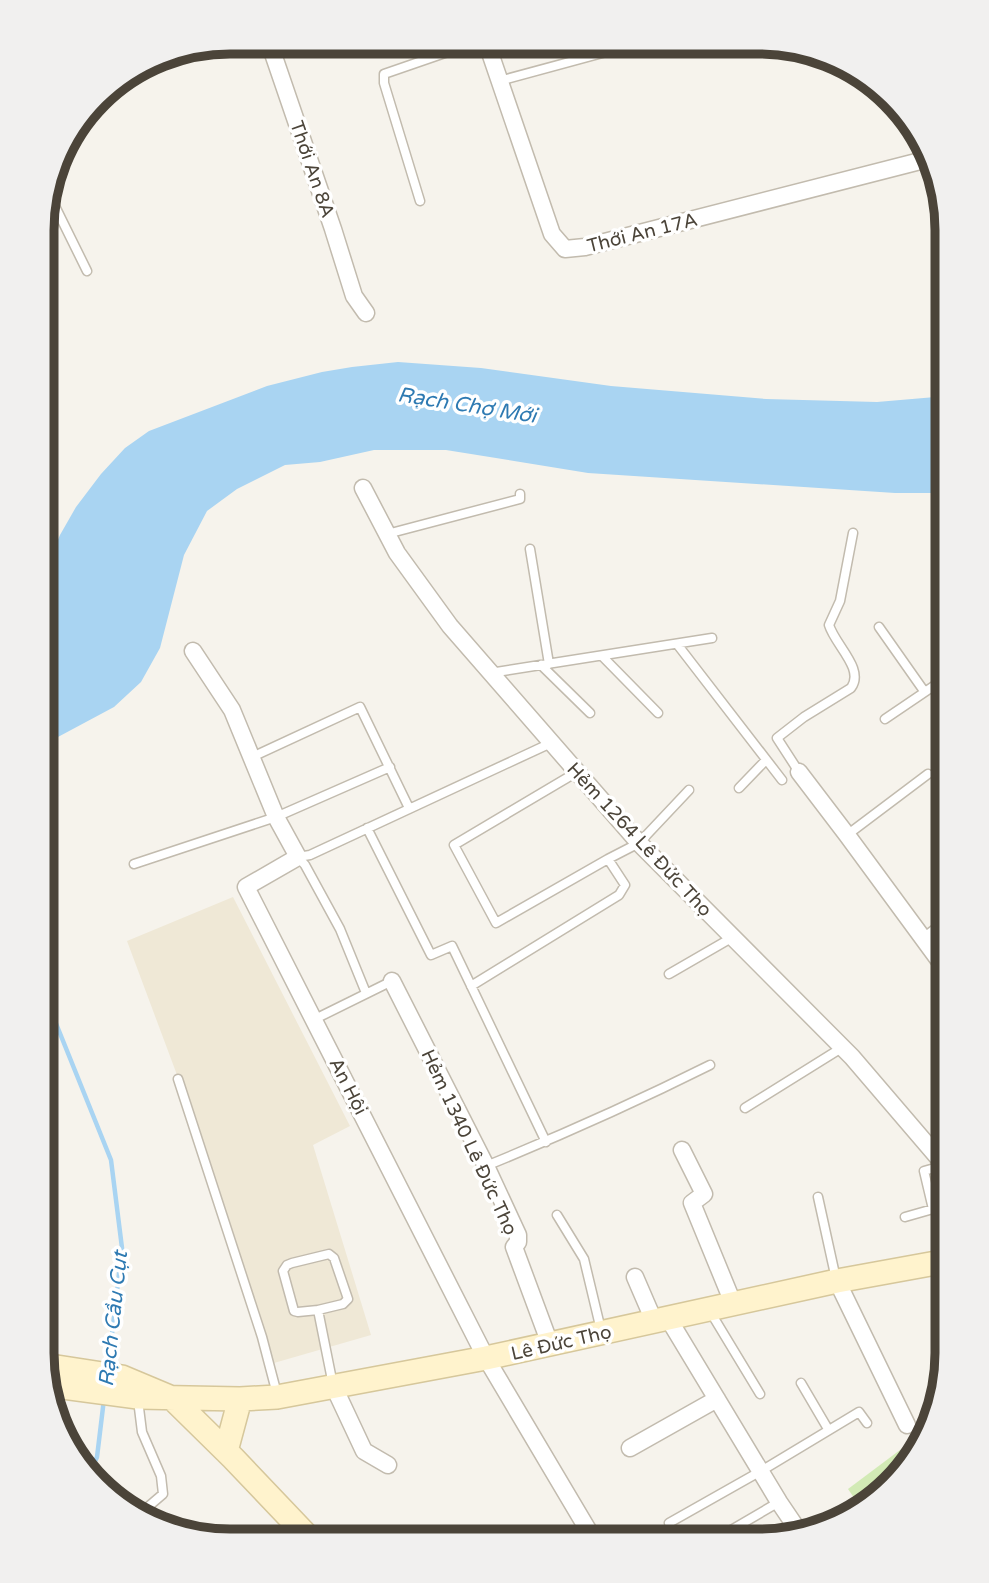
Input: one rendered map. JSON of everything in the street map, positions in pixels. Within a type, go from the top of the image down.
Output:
[{"type":"main road","name":"Lê Đức Thọ","points":[[56,1374],[172,1398],[277,1397],[486,1358],[837,1281],[934,1263]]},
{"type":"main road","points":[[172,1398],[300,1529]]},
{"type":"main road","points":[[204,1399],[226,1451]]},
{"type":"main road","points":[[226,1451],[240,1399]]},
{"type":"street","name":"Thới An 17A","points":[[490,54],[552,234],[565,248],[585,247],[920,161]]},
{"type":"street","name":"Thới An 8A","points":[[273,55],[354,296],[366,313]]},
{"type":"street","name":"Hẻm 1264 Lê Đức Thọ","points":[[363,488],[397,553],[450,626],[490,673],[639,843],[843,1047],[934,1152]]},
{"type":"street","points":[[193,651],[232,710],[276,817],[298,857]]},
{"type":"street","points":[[799,772],[934,954]]},
{"type":"street","name":"An Hội","points":[[298,857],[246,887],[486,1358],[582,1529]]},
{"type":"street","name":"Hẻm 1340 Lê Đức Thọ","points":[[392,981],[518,1235],[514,1248],[550,1344]]},
{"type":"street","points":[[682,1150],[704,1194],[692,1203],[733,1303]]},
{"type":"street","points":[[635,1277],[717,1399],[794,1525]]},
{"type":"street","points":[[837,1281],[907,1425]]},
{"type":"street","points":[[334,1387],[364,1451],[388,1465]]},
{"type":"street","points":[[630,1448],[717,1399]]},
{"type":"lane","points":[[499,81],[595,54]]},
{"type":"lane","points":[[420,201],[384,83],[384,74],[440,55]]},
{"type":"lane","points":[[56,208],[87,271]]},
{"type":"lane","points":[[387,534],[520,499],[520,494]]},
{"type":"lane","points":[[799,772],[777,738],[850,688],[855,681],[854,669],[829,625],[840,601],[853,533]]},
{"type":"lane","points":[[530,549],[545,664],[590,713]]},
{"type":"lane","points":[[879,627],[924,691]]},
{"type":"lane","points":[[490,673],[712,638]]},
{"type":"lane","points":[[677,644],[782,780]]},
{"type":"lane","points":[[602,656],[658,713]]},
{"type":"lane","points":[[885,719],[935,685]]},
{"type":"lane","points":[[252,757],[360,708],[409,808]]},
{"type":"lane","points":[[298,857],[310,855],[551,743]]},
{"type":"lane","points":[[739,788],[766,760]]},
{"type":"lane","points":[[134,864],[276,817],[390,767]]},
{"type":"lane","points":[[577,772],[454,845],[496,923],[639,843],[689,790]]},
{"type":"lane","points":[[847,835],[928,774]]},
{"type":"lane","points":[[367,828],[431,955],[452,946],[546,1142]]},
{"type":"lane","points":[[298,857],[340,929],[366,993]]},
{"type":"lane","points":[[471,986],[619,895],[625,885],[608,859]]},
{"type":"lane","points":[[922,938],[934,929]]},
{"type":"lane","points":[[669,974],[733,937]]},
{"type":"lane","points":[[314,1019],[392,981]]},
{"type":"lane","points":[[745,1108],[843,1047]]},
{"type":"lane","points":[[486,1166],[640,1100],[710,1065]]},
{"type":"lane","points":[[178,1079],[262,1337],[277,1397]]},
{"type":"lane","points":[[905,1217],[933,1209],[924,1171],[934,1169]]},
{"type":"lane","points":[[818,1197],[837,1281]]},
{"type":"lane","points":[[557,1215],[583,1259],[602,1332]]},
{"type":"lane","points":[[329,1254],[334,1258],[348,1298],[343,1304],[318,1310],[294,1311],[283,1271],[292,1263],[329,1254]]},
{"type":"lane","points":[[708,1309],[760,1394]]},
{"type":"lane","points":[[318,1310],[334,1387]]},
{"type":"lane","points":[[801,1383],[828,1429]]},
{"type":"lane","points":[[125,1390],[161,1476],[163,1494],[149,1506],[151,1509]]},
{"type":"lane","points":[[668,1523],[859,1412],[867,1423]]},
{"type":"lane","points":[[733,1529],[779,1503]]},
{"type":"shaded area","points":[[233,897],[350,1126],[313,1145],[371,1335],[274,1363],[183,1091],[127,941]]},
{"type":"green space","points":[[910,1443],[891,1469],[866,1492],[855,1499],[848,1489]]},
{"type":"water","name":"Rạch Chợ Mới","points":[[398,362],[481,368],[611,386],[766,399],[877,402],[935,397],[935,493],[895,493],[588,473],[446,450],[374,450],[320,462],[285,465],[237,489],[207,511],[184,555],[160,648],[141,682],[114,707],[54,739],[54,549],[76,507],[101,474],[125,448],[149,431],[267,386],[352,367]]},
{"type":"water","points":[[887,1473],[866,1492],[861,1495],[860,1493]]},
{"type":"waterway","name":"Rạch Cầu Cụt","points":[[54,1017],[111,1160],[122,1248],[108,1369]]},
{"type":"waterway","name":"Rạch Cầu Cụt","points":[[94,1463],[104,1399]]}]
